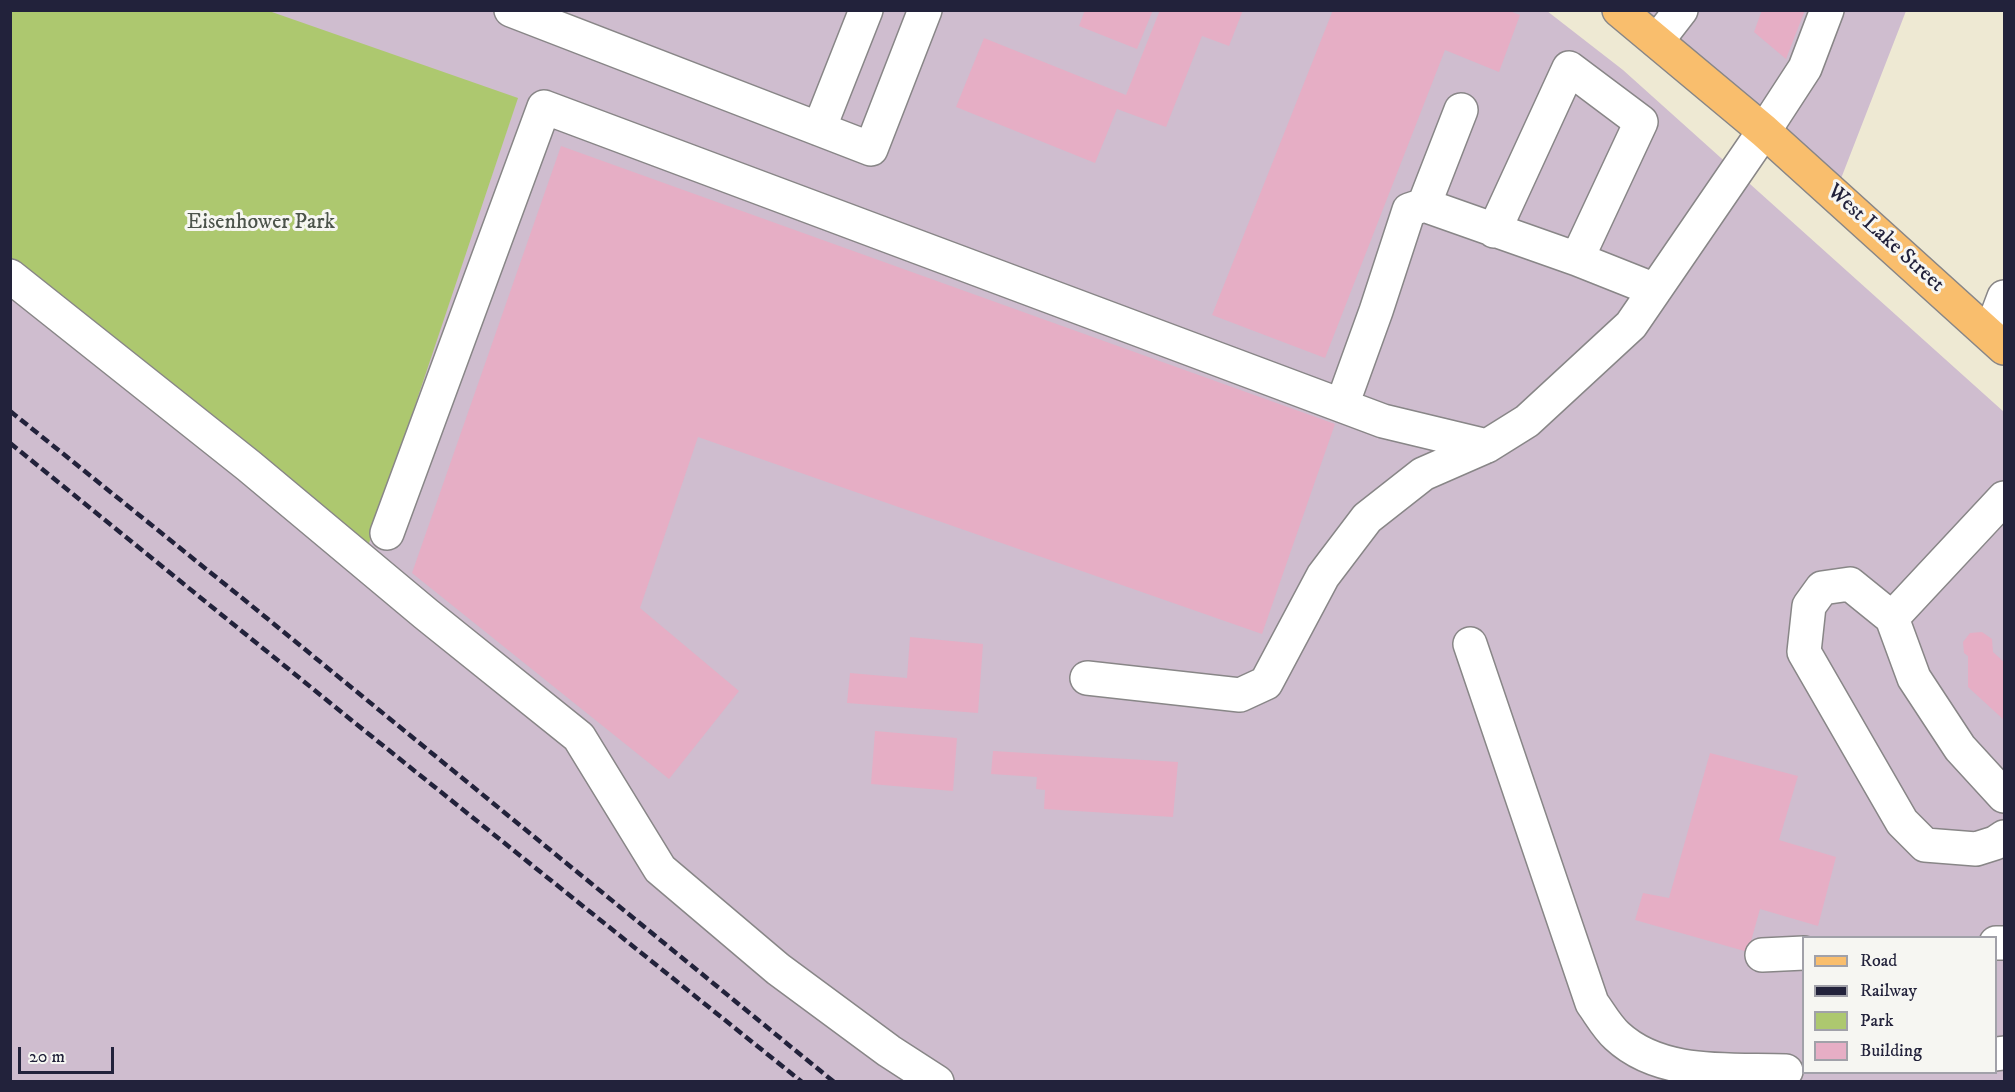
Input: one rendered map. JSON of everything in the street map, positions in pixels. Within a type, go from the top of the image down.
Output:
[{"type":"main road","name":"West Lake Street","points":[[1619,10],[1764,131],[1997,341]]},
{"type":"street","points":[[511,10],[871,149],[925,10]]},
{"type":"street","points":[[819,129],[866,10]]},
{"type":"street","points":[[1657,41],[1681,10]]},
{"type":"street","points":[[1087,678],[1240,695],[1266,684],[1323,576],[1367,518],[1423,474],[1486,446],[1527,421],[1630,325],[1764,131],[1804,68],[1827,10]]},
{"type":"street","points":[[1494,231],[1569,68],[1641,122],[1577,259]]},
{"type":"street","points":[[387,533],[544,107],[1383,421],[1486,446]]},
{"type":"street","points":[[1424,205],[1461,110]]},
{"type":"street","points":[[1342,405],[1409,210],[1424,205],[1577,259],[1654,290]]},
{"type":"street","points":[[10,276],[240,459],[426,614],[579,736],[660,869],[778,969],[889,1051],[937,1082]]},
{"type":"street","points":[[1997,341],[2004,297]]},
{"type":"street","points":[[1892,618],[2004,498]]},
{"type":"street","points":[[2001,846],[1976,849],[1925,845],[1902,822],[1804,652],[1809,606],[1822,588],[1850,584],[1892,618],[1914,678],[1960,748],[2004,796]]},
{"type":"street","points":[[1470,645],[1592,1004],[1617,1036],[1649,1057],[1692,1068],[1787,1074]]},
{"type":"street","points":[[1762,955],[1802,953]]},
{"type":"shaded area","points":[[10,11],[1547,11],[1623,70],[2004,412],[2004,1081],[11,1081]]},
{"type":"shaded area","points":[[1609,11],[1906,11],[1835,194]]},
{"type":"green space","name":"Eisenhower Park","points":[[10,11],[269,11],[518,98],[360,570],[11,281]]},
{"type":"building","points":[[1085,10],[1153,10],[1137,49],[1079,26]]},
{"type":"building","points":[[1160,10],[1243,10],[1229,46],[1202,36],[1166,127],[1117,109],[1095,163],[956,107],[984,38],[1126,95]]},
{"type":"building","points":[[1333,10],[1507,10],[1520,15],[1499,72],[1445,50],[1325,358],[1212,315]]},
{"type":"building","points":[[1762,10],[1805,10],[1786,59],[1754,32]]},
{"type":"building","points":[[561,146],[1335,424],[1262,634],[698,437],[640,608],[739,691],[669,779],[412,573]]},
{"type":"building","points":[[1982,632],[1992,639],[1993,652],[2004,662],[2004,720],[1968,687],[1968,656],[1964,653],[1963,642],[1970,633]]},
{"type":"building","points":[[910,637],[983,644],[978,713],[847,703],[850,673],[907,678]]},
{"type":"building","points":[[875,731],[957,738],[953,791],[871,784]]},
{"type":"building","points":[[993,751],[1178,762],[1173,817],[1044,809],[1045,790],[1036,789],[1037,777],[991,774]]},
{"type":"building","points":[[1710,753],[1798,776],[1779,840],[1836,857],[1818,926],[1760,909],[1748,952],[1635,920],[1643,893],[1669,898]]},
{"type":"railway","points":[[10,411],[834,1082]]},
{"type":"railway","points":[[10,443],[802,1082]]}]
